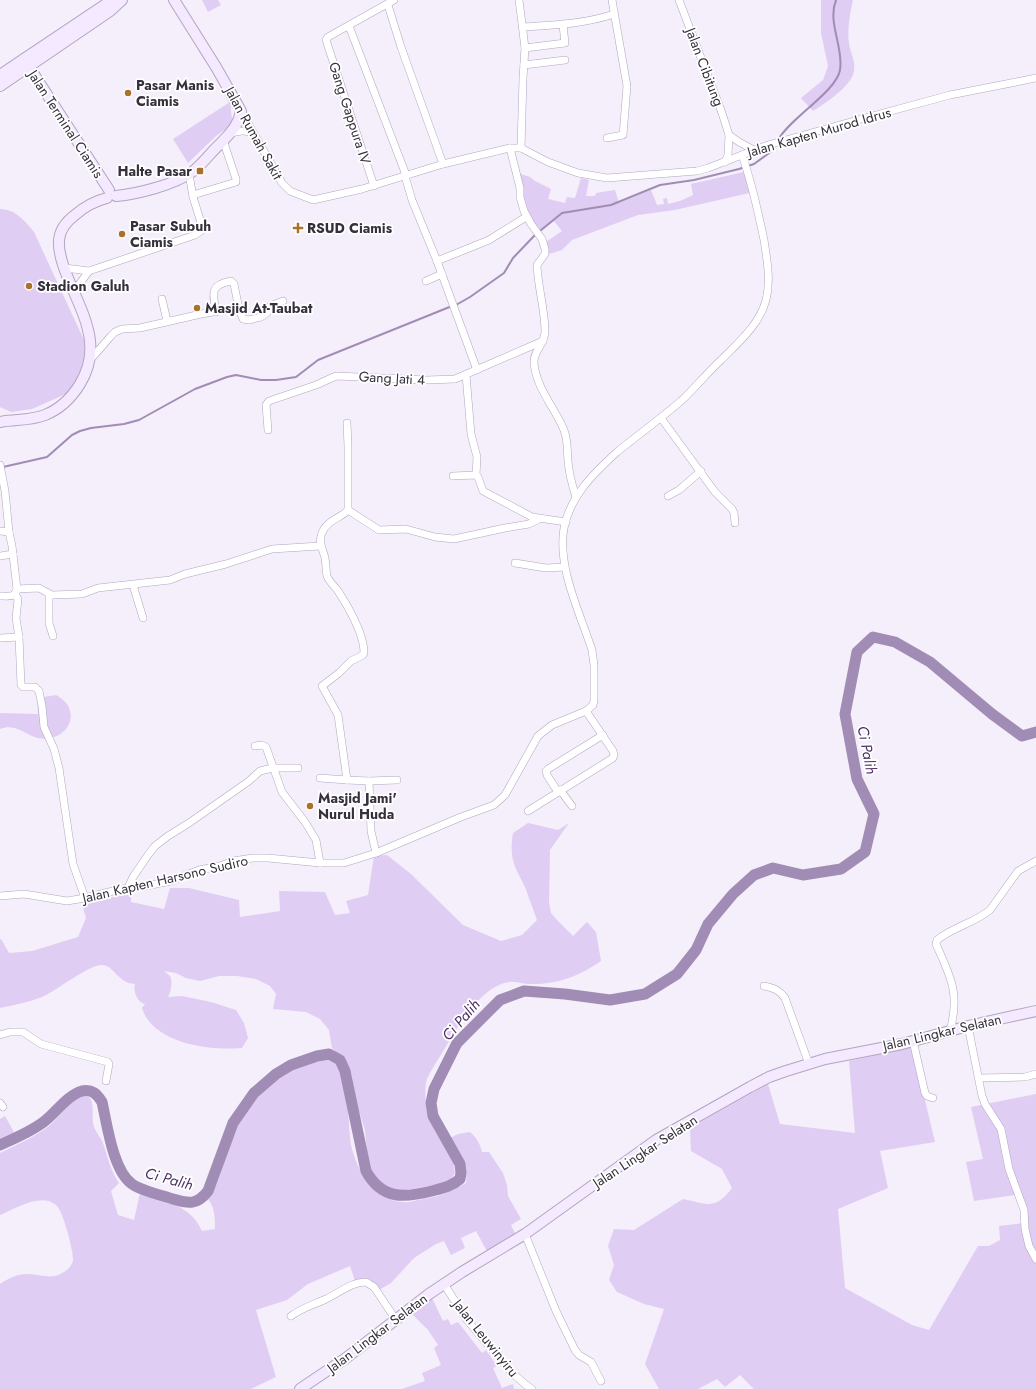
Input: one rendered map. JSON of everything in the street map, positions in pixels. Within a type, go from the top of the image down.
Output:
[{"type":"street","points":[[0,86],[26,63],[106,4],[118,0]]},
{"type":"street","points":[[0,75],[26,63],[110,12],[122,0]]},
{"type":"street","name":"Jalan Rumah Sakit","points":[[174,0],[216,67],[282,184],[290,191],[313,200],[374,186]]},
{"type":"street","points":[[394,0],[388,5],[349,26],[405,176],[412,200],[442,274],[477,370]]},
{"type":"street","points":[[519,0],[525,48],[521,148]]},
{"type":"street","points":[[607,138],[623,135],[627,90],[612,0]]},
{"type":"street","name":"Jalan Cibitung","points":[[679,0],[729,135]]},
{"type":"street","points":[[388,5],[401,47],[443,164]]},
{"type":"street","points":[[522,27],[563,25],[595,20],[614,14]]},
{"type":"street","points":[[525,48],[564,44],[563,25]]},
{"type":"street","name":"Gang Gappura IV","points":[[349,26],[328,37],[326,40],[374,186]]},
{"type":"street","points":[[524,65],[565,60]]},
{"type":"street","name":"Jalan Terminal Ciamis","points":[[26,63],[110,194]]},
{"type":"street","name":"Jalan Kapten Murod Idrus","points":[[374,186],[443,164],[510,148],[521,148],[548,162],[578,173],[607,178],[697,171],[768,145],[950,95],[1036,78]]},
{"type":"street","points":[[232,133],[241,111]]},
{"type":"street","points":[[1,422],[30,419],[46,415],[60,407],[74,394],[84,378],[90,360],[91,344],[88,326],[65,268],[60,250],[59,239],[63,228],[69,220],[81,210],[110,194],[131,194],[150,189],[189,174],[232,133],[240,130],[253,133]]},
{"type":"street","points":[[729,135],[754,150]]},
{"type":"street","points":[[725,162],[728,155],[729,135]]},
{"type":"street","points":[[193,195],[236,182],[223,140]]},
{"type":"street","points":[[510,148],[520,188],[520,198],[526,217],[544,242],[546,251],[537,265],[545,334],[543,341],[534,356],[536,374],[540,386],[558,418],[567,440],[570,476],[576,496]]},
{"type":"street","points":[[528,811],[613,758],[614,753],[586,711],[593,705],[594,701],[593,658],[588,638],[564,567],[563,546],[566,522],[576,496],[586,483],[610,458],[661,418],[697,386],[742,339],[764,306],[769,282],[768,269],[760,219],[748,171],[742,155]]},
{"type":"street","points":[[65,268],[89,271],[201,231],[202,226],[193,195],[189,174]]},
{"type":"street","points":[[437,261],[489,240],[526,217]]},
{"type":"street","points":[[74,290],[89,271]]},
{"type":"street","points":[[426,281],[442,274]]},
{"type":"street","points":[[216,312],[213,295],[215,288],[231,281],[234,284],[239,308],[243,318],[249,320],[264,315],[270,306],[283,301]]},
{"type":"street","points":[[162,298],[167,321]]},
{"type":"street","points":[[90,360],[115,332],[122,329],[140,328],[167,321],[239,308]]},
{"type":"street","name":"Gang Jati 4","points":[[268,430],[267,403],[271,400],[316,385],[334,376],[451,380],[466,375],[543,341]]},
{"type":"street","points":[[466,375],[471,434],[477,457],[476,475],[483,491],[529,516],[539,519],[566,522]]},
{"type":"street","points":[[661,418],[715,492],[732,509],[735,523]]},
{"type":"street","points":[[347,423],[348,510],[326,526],[320,539],[320,546],[325,558],[327,575],[346,603],[359,630],[364,650],[363,656],[351,661],[322,686],[338,715],[347,780]]},
{"type":"street","points":[[0,465],[5,491],[18,599],[16,618],[19,637],[21,685],[23,687],[35,687],[39,691],[44,727],[54,749],[59,768],[73,864],[85,898]]},
{"type":"street","points":[[668,496],[679,490],[701,471]]},
{"type":"street","points":[[453,476],[476,475]]},
{"type":"street","points":[[348,510],[378,530],[406,529],[435,537],[454,539],[529,524],[539,519]]},
{"type":"street","points":[[0,531],[9,532]]},
{"type":"street","points":[[0,596],[11,596],[16,592],[42,588],[49,594],[82,594],[98,588],[170,580],[185,574],[226,564],[272,549],[320,546]]},
{"type":"street","points":[[0,556],[13,554]]},
{"type":"street","points":[[514,562],[546,568],[564,567]]},
{"type":"street","points":[[133,585],[143,618]]},
{"type":"street","points":[[49,594],[48,623],[53,636]]},
{"type":"street","points":[[0,638],[19,637]]},
{"type":"street","name":"Jalan Kapten Harsono Sudiro","points":[[0,896],[24,894],[67,901],[128,888],[142,887],[171,881],[199,870],[220,866],[233,861],[253,858],[268,858],[320,863],[344,863],[376,853],[461,817],[494,805],[504,795],[538,736],[552,725],[586,711]]},
{"type":"street","points":[[572,806],[547,775],[546,771],[603,735]]},
{"type":"street","points":[[255,746],[262,745],[266,747],[282,792],[305,822],[316,840],[320,863]]},
{"type":"street","points":[[128,888],[133,876],[148,855],[159,843],[249,781],[260,771],[273,768],[298,768]]},
{"type":"street","points":[[320,778],[369,781],[397,780]]},
{"type":"street","points":[[369,781],[371,831],[376,853]]},
{"type":"street","points":[[950,1031],[954,1016],[954,992],[951,980],[936,944],[937,940],[951,931],[984,915],[990,910],[1018,871],[1036,861]]},
{"type":"street","points":[[764,986],[776,988],[785,998],[809,1064]]},
{"type":"street","name":"Jalan Lingkar Selatan","points":[[300,1389],[376,1336],[412,1306],[444,1284],[525,1234],[656,1140],[763,1080],[809,1064],[880,1047],[913,1041],[968,1026],[1036,1011]]},
{"type":"street","points":[[968,1026],[978,1078],[985,1104],[1001,1129],[1009,1169],[1024,1210],[1025,1228],[1029,1246],[1036,1259]]},
{"type":"street","points":[[0,1035],[10,1032],[23,1032],[41,1044],[108,1062],[109,1064],[106,1081]]},
{"type":"street","points":[[913,1041],[925,1092],[927,1096],[933,1098]]},
{"type":"street","points":[[978,1078],[1025,1077],[1036,1074]]},
{"type":"street","points":[[525,1234],[556,1311],[575,1350],[579,1355],[591,1362],[601,1381]]},
{"type":"street","points":[[291,1316],[305,1307],[325,1300],[355,1284],[366,1282],[374,1287],[396,1320]]},
{"type":"street","name":"Jalan Leuwinyiru","points":[[444,1284],[467,1320],[510,1371],[526,1386],[532,1389]]},
{"type":"shaded area","points":[[202,0],[218,0],[221,5],[208,12]]},
{"type":"shaded area","points":[[821,0],[853,0],[848,38],[854,61],[854,71],[852,77],[843,88],[813,111],[801,98],[823,80],[828,66],[821,33]]},
{"type":"shaded area","points":[[230,102],[232,119],[230,126],[216,136],[188,163],[173,139]]},
{"type":"shaded area","points":[[748,171],[754,192],[675,210],[638,215],[572,240],[562,250],[546,255],[546,242],[562,231],[554,221],[539,232],[524,206],[518,173],[530,177],[551,189],[548,199],[565,203],[567,197],[575,198],[581,178],[589,180],[586,196],[595,196],[596,193],[615,190],[619,203],[651,190],[657,205],[664,204],[663,199],[667,198],[668,204],[680,201],[693,195],[691,184]]},
{"type":"shaded area","name":"Stadion Galuh","points":[[0,209],[15,213],[34,232],[84,340],[86,361],[78,378],[66,394],[32,409],[11,412],[0,407]]},
{"type":"shaded area","points":[[56,695],[67,704],[71,716],[67,727],[59,735],[45,739],[31,736],[14,728],[8,727],[0,729],[0,713],[38,714],[37,698]]},
{"type":"shaded area","points":[[528,823],[558,830],[569,823],[550,850],[549,902],[551,913],[573,936],[587,922],[596,932],[601,961],[575,976],[566,979],[538,984],[509,982],[498,985],[479,1000],[470,1010],[454,1033],[426,1082],[426,1107],[430,1121],[450,1154],[455,1173],[451,1179],[436,1185],[397,1191],[382,1186],[370,1172],[365,1130],[355,1099],[352,1076],[346,1062],[332,1048],[329,1030],[320,1019],[306,1012],[273,1009],[276,994],[270,986],[256,979],[237,976],[219,976],[200,981],[186,978],[176,973],[164,971],[170,976],[171,981],[171,990],[168,997],[182,996],[211,1002],[236,1010],[244,1023],[248,1038],[242,1048],[215,1048],[184,1043],[158,1030],[148,1020],[142,1008],[145,1004],[142,1003],[136,996],[135,984],[124,981],[110,968],[102,965],[96,966],[81,973],[42,997],[0,1008],[0,939],[9,953],[32,951],[78,937],[86,918],[82,904],[131,893],[131,902],[164,909],[170,888],[189,888],[239,900],[240,917],[280,911],[279,891],[325,892],[335,915],[350,913],[346,901],[368,895],[374,856],[387,855],[411,874],[463,925],[501,941],[522,935],[537,920],[525,887],[513,862],[512,842],[513,833]]},
{"type":"shaded area","points":[[912,1046],[935,1142],[880,1151],[888,1188],[838,1209],[845,1288],[912,1325],[929,1330],[978,1246],[989,1246],[1000,1240],[999,1226],[1023,1223],[1022,1211],[1015,1195],[974,1201],[966,1162],[983,1159],[971,1107],[1036,1094],[1036,1389],[754,1389],[740,1375],[725,1387],[717,1379],[698,1389],[659,1389],[645,1364],[664,1309],[644,1304],[617,1292],[609,1280],[614,1265],[608,1246],[614,1229],[634,1230],[683,1199],[705,1204],[715,1203],[726,1195],[732,1188],[722,1169],[691,1151],[690,1128],[768,1084],[780,1124],[855,1133],[849,1061]]},
{"type":"shaded area","points":[[317,1059],[333,1062],[337,1065],[341,1072],[346,1091],[351,1145],[362,1174],[375,1190],[383,1196],[393,1200],[407,1202],[443,1194],[466,1183],[467,1177],[464,1165],[450,1138],[458,1134],[470,1132],[478,1141],[482,1152],[489,1152],[503,1173],[507,1185],[508,1196],[521,1219],[511,1225],[516,1235],[488,1253],[476,1231],[461,1238],[465,1248],[451,1255],[444,1241],[436,1244],[414,1258],[391,1283],[379,1290],[370,1279],[355,1281],[350,1266],[308,1284],[287,1300],[256,1310],[276,1377],[251,1389],[0,1389],[0,1284],[10,1278],[20,1275],[58,1275],[68,1269],[73,1261],[73,1256],[68,1232],[59,1210],[57,1206],[49,1201],[43,1200],[24,1204],[0,1215],[0,1153],[44,1130],[70,1104],[80,1097],[87,1095],[93,1106],[94,1127],[103,1143],[112,1169],[119,1183],[111,1191],[118,1215],[134,1220],[140,1193],[176,1205],[191,1215],[202,1231],[215,1229],[215,1217],[208,1199],[217,1183],[236,1126],[258,1094],[271,1082],[284,1072]]},
{"type":"shaded area","points":[[5,1116],[15,1134],[0,1141],[0,1119]]},
{"type":"shaded area","points":[[432,1298],[443,1321],[448,1319],[451,1325],[458,1322],[482,1353],[486,1350],[497,1366],[493,1368],[502,1388],[513,1384],[514,1389],[402,1389],[425,1381],[422,1373],[441,1365],[434,1348],[438,1345],[428,1330],[412,1314]]},
{"type":"waterway","points":[[778,140],[792,123],[822,96],[837,78],[841,62],[833,17],[836,0]]},
{"type":"waterway","points":[[456,305],[504,273],[513,258],[535,235],[562,213],[611,205],[660,185],[694,180],[739,169],[754,164],[772,151],[775,146]]},
{"type":"waterway","points":[[3,467],[47,457],[72,435],[80,431],[139,420],[195,389],[227,377],[236,375],[261,380],[276,380],[296,377],[318,360],[452,306]]},
{"type":"waterway","name":"Ci Palih","points":[[0,1145],[41,1124],[67,1100],[77,1093],[82,1091],[91,1091],[96,1094],[102,1102],[115,1158],[125,1178],[132,1184],[146,1191],[179,1201],[196,1201],[204,1196],[208,1191],[233,1123],[254,1093],[276,1074],[291,1065],[317,1056],[329,1054],[340,1060],[345,1071],[366,1171],[372,1180],[387,1192],[403,1195],[412,1195],[432,1191],[447,1186],[460,1179],[460,1164],[433,1116],[431,1103],[434,1089],[457,1043],[500,1000],[524,991],[565,994],[610,1000],[645,994],[677,974],[696,950],[708,924],[733,894],[754,875],[773,868],[803,875],[841,869],[865,852],[874,814],[857,779],[845,714],[857,652],[873,637],[895,642],[930,662],[992,714],[1022,736],[1036,732]]},
{"type":"place","name":"Pasar Manis Ciamis","points":[[128,93]]},
{"type":"place","name":"Halte Pasar","points":[[200,171]]},
{"type":"place","name":"RSUD Ciamis","points":[[298,228]]},
{"type":"place","name":"Pasar Subuh Ciamis","points":[[122,234]]},
{"type":"place","name":"Stadion Galuh","points":[[29,286]]},
{"type":"place","name":"Masjid At-Taubat","points":[[197,308]]},
{"type":"place","name":"Masjid Jami' Nurul Huda","points":[[310,806]]}]
